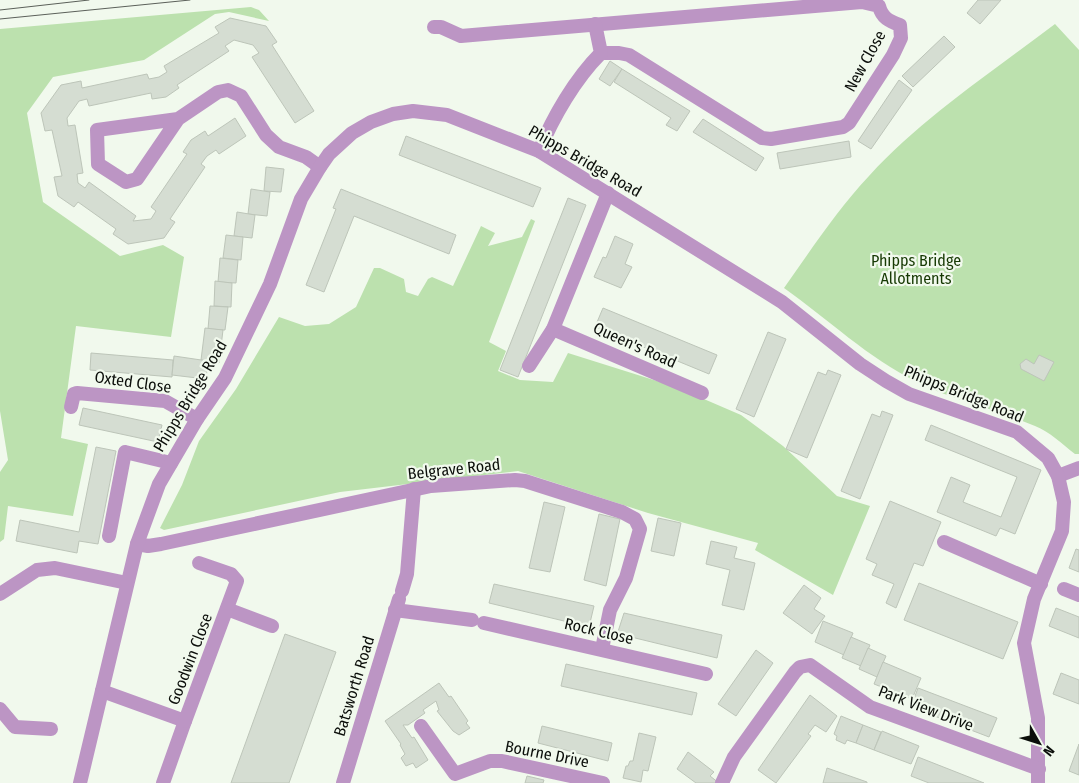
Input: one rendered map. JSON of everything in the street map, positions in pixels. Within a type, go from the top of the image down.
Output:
[{"type":"street","name":"New Close","points":[[434,27],[441,27],[461,36],[862,2],[879,6],[880,13],[887,20],[900,25],[901,38],[893,55],[849,123],[843,126],[771,139],[762,138],[629,55],[601,53]]},
{"type":"street","points":[[539,151],[571,92],[590,64],[601,53],[595,24]]},
{"type":"street","points":[[178,118],[96,130],[98,164],[126,182],[137,179],[178,118],[218,92],[235,92],[241,96],[266,135],[279,147],[306,157],[320,167]]},
{"type":"street","name":"Phipps Bridge Road","points":[[80,783],[127,583],[137,544],[152,499],[197,419],[225,378],[270,284],[302,199],[320,167],[329,154],[352,133],[372,122],[393,114],[413,111],[447,115],[539,151],[782,302],[860,364],[886,381],[909,394],[1017,432],[1048,458],[1058,476],[1064,502],[1062,531],[1034,599],[1024,643],[1038,718],[1038,783]]},
{"type":"street","points":[[529,366],[553,329],[608,193]]},
{"type":"street","name":"Queen's Road","points":[[553,329],[625,358],[674,383],[702,393]]},
{"type":"street","name":"Oxted Close","points":[[70,408],[74,394],[77,393],[165,401],[197,419]]},
{"type":"street","points":[[109,536],[125,452],[171,463]]},
{"type":"street","points":[[1058,476],[1079,468]]},
{"type":"street","name":"Belgrave Road","points":[[137,544],[148,546],[161,544],[414,489],[515,480],[622,512],[635,519],[640,529],[626,578],[610,610],[602,649]]},
{"type":"street","name":"Batsworth Road","points":[[343,783],[407,574],[414,489]]},
{"type":"street","points":[[944,542],[1040,584]]},
{"type":"street","name":"Goodwin Close","points":[[163,783],[237,581],[231,574],[199,563]]},
{"type":"street","points":[[0,594],[37,570],[55,568],[127,583]]},
{"type":"street","points":[[1064,589],[1079,595]]},
{"type":"street","name":"Rock Close","points":[[399,600],[478,621],[706,674]]},
{"type":"street","name":"Goodwin Close","points":[[227,609],[272,626]]},
{"type":"street","name":"Park View Drive","points":[[722,783],[734,757],[795,672],[800,667],[810,665],[870,707],[1039,769]]},
{"type":"street","name":"Goodwin Close","points":[[102,691],[185,721]]},
{"type":"street","points":[[0,709],[16,727],[51,728]]},
{"type":"street","name":"Bourne Drive","points":[[421,726],[455,774],[490,761],[502,761],[567,779],[603,783]]},
{"type":"green space","points":[[251,7],[259,10],[269,21],[229,12],[215,14],[144,60],[53,77],[27,113],[43,202],[120,256],[163,245],[184,257],[171,337],[76,326],[61,438],[88,444],[73,516],[8,506],[4,539],[0,542],[0,472],[8,460],[0,411],[0,29]]},
{"type":"green space","name":"Phipps Bridge Allotments","points":[[1055,24],[1079,50],[1079,454],[1075,454],[1051,435],[1035,426],[931,389],[899,372],[865,350],[784,288],[846,202],[890,154],[959,96]]},
{"type":"green space","points":[[531,219],[535,221],[489,342],[506,351],[498,371],[520,380],[553,382],[568,353],[676,387],[741,415],[783,446],[837,496],[870,506],[833,595],[755,550],[758,543],[648,513],[518,471],[340,492],[164,530],[160,528],[182,485],[199,441],[236,389],[279,317],[305,326],[329,324],[356,307],[374,268],[380,268],[404,279],[406,292],[418,296],[428,279],[432,277],[453,286],[481,226],[495,233],[488,246],[522,237]]},
{"type":"building","points":[[978,0],[1001,0],[980,24],[967,13]]},
{"type":"building","points":[[230,18],[266,26],[277,42],[272,45],[314,111],[295,123],[252,57],[259,53],[253,45],[234,40],[225,46],[229,51],[177,85],[179,88],[166,97],[152,99],[151,93],[89,106],[87,99],[79,101],[67,118],[68,126],[75,125],[83,173],[77,174],[78,183],[85,188],[89,182],[136,216],[133,221],[151,219],[156,211],[151,207],[187,154],[183,152],[191,140],[205,131],[208,136],[235,118],[246,136],[219,154],[216,150],[207,156],[201,164],[205,167],[170,219],[175,222],[164,238],[128,244],[113,234],[116,229],[78,202],[74,207],[58,196],[54,177],[62,176],[52,130],[45,131],[41,113],[61,85],[81,81],[82,88],[147,74],[149,79],[159,77],[167,72],[164,66],[219,33],[215,27]]},
{"type":"building","points":[[944,36],[955,47],[913,87],[902,76]]},
{"type":"building","points":[[610,61],[622,69],[610,86],[599,79]]},
{"type":"building","points":[[622,69],[690,111],[677,131],[666,125],[671,118],[614,82]]},
{"type":"building","points":[[899,80],[912,90],[871,149],[858,141]]},
{"type":"building","points":[[703,119],[764,158],[756,171],[693,132]]},
{"type":"building","points":[[406,136],[541,188],[533,207],[399,155]]},
{"type":"building","points":[[849,141],[851,157],[780,169],[777,153]]},
{"type":"building","points":[[266,167],[284,169],[281,192],[264,191]]},
{"type":"building","points":[[251,189],[270,192],[267,216],[248,214]]},
{"type":"building","points":[[341,189],[456,235],[449,254],[354,216],[324,292],[306,285],[336,209],[333,208]]},
{"type":"building","points":[[568,198],[586,205],[518,377],[500,370]]},
{"type":"building","points":[[237,212],[255,215],[252,238],[234,236]]},
{"type":"building","points":[[226,235],[243,237],[241,260],[223,258]]},
{"type":"building","points":[[615,236],[633,244],[625,264],[632,267],[621,288],[594,277],[603,257],[606,258]]},
{"type":"building","points":[[220,258],[238,260],[236,283],[218,282]]},
{"type":"building","points":[[215,281],[232,283],[231,307],[214,306]]},
{"type":"building","points":[[210,306],[228,307],[225,330],[208,329]]},
{"type":"building","points":[[603,308],[717,355],[709,374],[595,327]]},
{"type":"building","points":[[205,328],[223,330],[219,363],[201,360]]},
{"type":"building","points":[[768,332],[786,339],[754,417],[736,409]]},
{"type":"building","points":[[91,353],[173,360],[172,377],[90,370]]},
{"type":"building","points":[[1039,355],[1054,362],[1044,381],[1021,369],[1020,364],[1026,359],[1034,364]]},
{"type":"building","points":[[174,356],[208,361],[206,379],[172,375]]},
{"type":"building","points":[[828,370],[841,375],[807,458],[786,449],[818,372],[826,375]]},
{"type":"building","points":[[83,408],[162,425],[158,442],[79,425]]},
{"type":"building","points":[[882,411],[893,415],[860,499],[841,491],[872,414],[880,417]]},
{"type":"building","points":[[931,425],[1041,470],[1015,534],[1000,528],[996,536],[937,512],[951,477],[970,485],[963,502],[1001,517],[1017,477],[925,440]]},
{"type":"building","points":[[96,447],[116,451],[98,544],[79,541],[77,553],[16,541],[20,520],[79,532]]},
{"type":"building","points":[[890,501],[941,522],[923,566],[914,563],[896,608],[886,603],[894,584],[872,575],[877,564],[866,559]]},
{"type":"building","points":[[544,502],[565,507],[550,572],[529,568]]},
{"type":"building","points":[[599,514],[620,519],[606,586],[584,580]]},
{"type":"building","points":[[658,518],[681,523],[674,556],[651,551]]},
{"type":"building","points":[[711,541],[737,547],[734,558],[755,563],[744,610],[722,605],[730,570],[706,564]]},
{"type":"building","points":[[1076,549],[1079,550],[1079,572],[1069,568]]},
{"type":"building","points":[[919,583],[1018,622],[1003,659],[904,620]]},
{"type":"building","points":[[494,584],[594,606],[589,627],[489,603]]},
{"type":"building","points":[[804,585],[821,598],[814,609],[825,616],[812,634],[783,613]]},
{"type":"building","points":[[1056,608],[1079,617],[1079,638],[1049,626]]},
{"type":"building","points":[[624,613],[722,635],[717,658],[627,636],[625,643],[615,641]]},
{"type":"building","points":[[823,621],[853,633],[844,655],[815,642]]},
{"type":"building","points":[[285,634],[336,652],[289,783],[231,783]]},
{"type":"building","points":[[851,637],[870,645],[861,666],[842,658]]},
{"type":"building","points":[[868,648],[886,656],[877,677],[859,669]]},
{"type":"building","points":[[756,650],[773,663],[736,716],[718,704]]},
{"type":"building","points":[[883,662],[921,678],[912,699],[874,684]]},
{"type":"building","points":[[566,664],[697,693],[692,715],[561,686]]},
{"type":"building","points":[[1061,673],[1079,680],[1079,704],[1053,694]]},
{"type":"building","points":[[439,683],[449,697],[451,696],[468,721],[466,723],[470,728],[459,735],[453,731],[437,711],[439,710],[436,701],[423,710],[425,713],[408,725],[403,725],[412,738],[414,737],[428,760],[416,768],[413,763],[406,766],[401,758],[405,754],[401,744],[385,721]]},
{"type":"building","points":[[918,688],[997,718],[989,737],[911,707]]},
{"type":"building","points":[[810,695],[837,716],[826,732],[815,725],[808,734],[811,736],[776,783],[758,770]]},
{"type":"building","points":[[841,716],[863,725],[856,743],[847,740],[845,744],[836,740],[837,736],[834,734]]},
{"type":"building","points":[[863,725],[881,732],[874,750],[856,743]]},
{"type":"building","points":[[542,726],[612,743],[608,761],[538,743]]},
{"type":"building","points":[[882,731],[919,746],[911,764],[874,750]]},
{"type":"building","points":[[639,733],[656,737],[648,771],[643,770],[641,782],[623,778],[626,766],[628,766],[630,761],[633,761]]},
{"type":"building","points":[[1079,744],[1079,775],[1069,771]]},
{"type":"building","points":[[688,752],[714,772],[710,776],[719,783],[696,783],[677,769]]},
{"type":"building","points":[[918,757],[984,783],[929,783],[911,776]]},
{"type":"building","points":[[827,768],[867,782],[867,783],[823,783]]},
{"type":"building","points":[[527,776],[544,780],[543,783],[525,783]]},
{"type":"tram line","points":[[0,10],[89,0]]},
{"type":"tram line","points":[[0,19],[190,0]]}]
